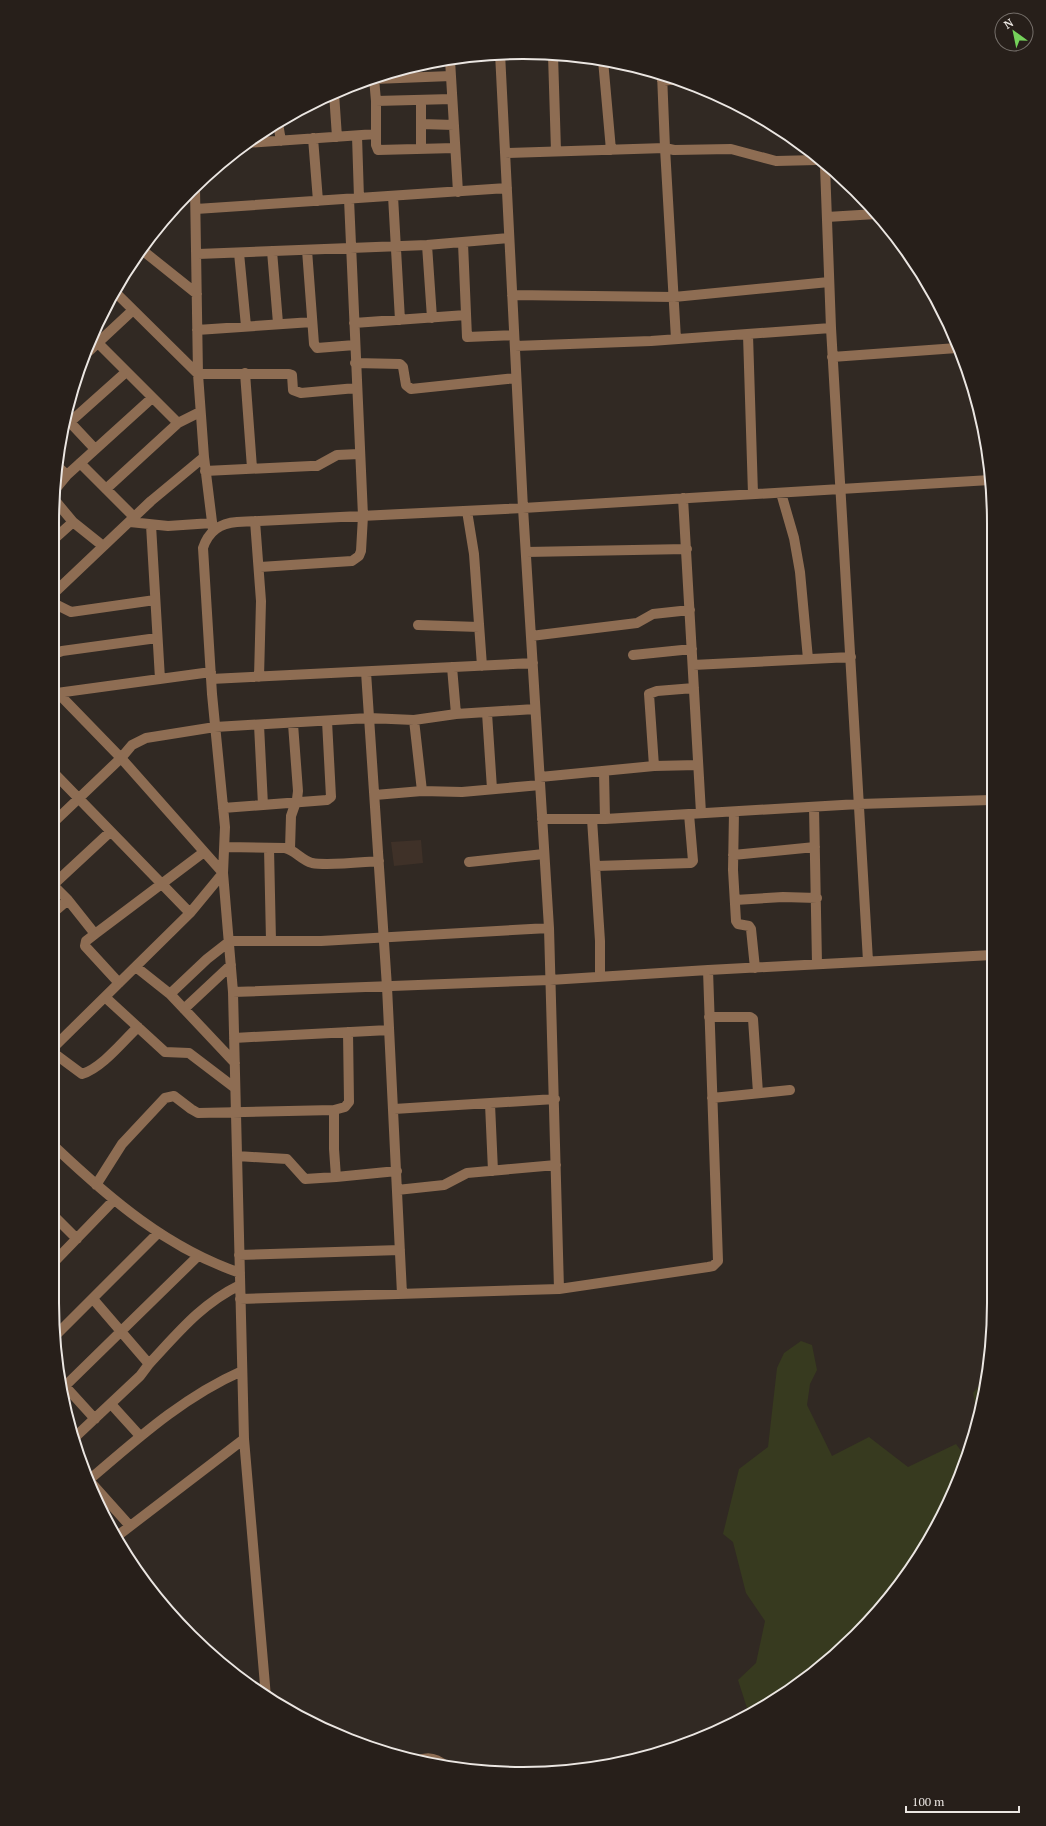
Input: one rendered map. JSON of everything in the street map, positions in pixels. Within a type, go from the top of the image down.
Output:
[{"type":"street","points":[[500,60],[523,508],[549,928],[560,1289]]},
{"type":"street","points":[[553,60],[556,151]]},
{"type":"street","points":[[450,65],[458,192]]},
{"type":"street","points":[[604,66],[612,150]]},
{"type":"street","points":[[392,78],[451,76]]},
{"type":"street","points":[[662,81],[676,339]]},
{"type":"street","points":[[374,84],[376,148],[381,152],[455,148]]},
{"type":"street","points":[[376,101],[452,99]]},
{"type":"street","points":[[334,100],[337,137]]},
{"type":"street","points":[[421,100],[421,150]]},
{"type":"street","points":[[421,124],[454,125]]},
{"type":"street","points":[[279,128],[281,140]]},
{"type":"street","points":[[258,142],[376,134]]},
{"type":"street","points":[[260,566],[352,561],[360,556],[363,516],[356,388],[351,248],[357,136]]},
{"type":"street","points":[[313,138],[318,201]]},
{"type":"street","points":[[505,153],[665,148],[674,150],[731,149],[776,161],[811,160]]},
{"type":"street","points":[[826,172],[832,357],[868,961]]},
{"type":"street","points":[[196,209],[507,188]]},
{"type":"street","points":[[195,195],[198,254],[197,330],[200,412],[205,471],[213,527],[203,548],[211,675],[223,808],[225,847],[223,873],[230,940],[233,992],[244,1438],[265,1689]]},
{"type":"street","points":[[393,196],[400,320]]},
{"type":"street","points":[[827,217],[870,214]]},
{"type":"street","points":[[198,254],[427,245],[509,238]]},
{"type":"street","points":[[463,243],[467,337],[514,335]]},
{"type":"street","points":[[427,245],[432,318]]},
{"type":"street","points":[[307,250],[314,344],[317,348],[355,345]]},
{"type":"street","points":[[272,251],[278,323]]},
{"type":"street","points":[[147,252],[197,294]]},
{"type":"street","points":[[239,253],[246,326]]},
{"type":"street","points":[[512,295],[674,297],[829,282]]},
{"type":"street","points":[[119,296],[198,374],[289,374],[292,375],[293,390],[301,393],[356,388]]},
{"type":"street","points":[[133,310],[96,341],[178,423]]},
{"type":"street","points":[[354,323],[466,315]]},
{"type":"street","points":[[197,330],[278,323],[312,322]]},
{"type":"street","points":[[515,346],[676,339],[831,328]]},
{"type":"street","points":[[748,334],[753,494]]},
{"type":"street","points":[[832,357],[953,348]]},
{"type":"street","points":[[356,363],[400,364],[403,368],[406,385],[411,389],[516,378]]},
{"type":"street","points":[[72,417],[126,372]]},
{"type":"street","points":[[245,373],[252,468]]},
{"type":"street","points":[[61,482],[95,449],[152,398]]},
{"type":"street","points":[[106,489],[178,423],[200,412]]},
{"type":"street","points":[[70,422],[95,449]]},
{"type":"street","points":[[205,471],[317,466],[338,455],[359,454]]},
{"type":"street","points":[[59,588],[177,477],[204,457]]},
{"type":"street","points":[[80,463],[106,489],[132,519],[151,525],[213,527],[232,522],[523,508],[985,480]]},
{"type":"street","points":[[62,471],[67,475]]},
{"type":"street","points":[[781,493],[794,538],[800,572],[808,659]]},
{"type":"street","points":[[683,498],[701,813]]},
{"type":"street","points":[[60,506],[73,522],[103,546]]},
{"type":"street","points":[[467,511],[474,554],[482,666]]},
{"type":"street","points":[[255,521],[260,566],[261,602],[259,677]]},
{"type":"street","points":[[59,535],[73,522]]},
{"type":"street","points":[[151,525],[160,678]]},
{"type":"street","points":[[526,552],[687,549]]},
{"type":"street","points":[[59,606],[71,612],[155,600]]},
{"type":"street","points":[[531,636],[637,623],[653,614],[690,610]]},
{"type":"street","points":[[418,625],[479,627]]},
{"type":"street","points":[[59,652],[157,638]]},
{"type":"street","points":[[633,655],[692,649]]},
{"type":"street","points":[[693,665],[851,657]]},
{"type":"street","points":[[59,691],[160,678],[211,675],[259,677],[532,664]]},
{"type":"street","points":[[452,668],[456,714]]},
{"type":"street","points":[[366,672],[390,1030],[402,1294]]},
{"type":"street","points":[[654,766],[649,694],[657,691],[694,688]]},
{"type":"street","points":[[59,695],[121,758],[223,873]]},
{"type":"street","points":[[59,817],[121,758],[132,745],[146,738],[215,727],[293,724],[369,718],[414,720],[456,714],[536,709]]},
{"type":"street","points":[[487,713],[492,789]]},
{"type":"street","points":[[414,720],[422,791]]},
{"type":"street","points":[[223,808],[327,800],[331,796],[327,722]]},
{"type":"street","points":[[290,849],[292,808],[296,803],[298,791],[293,724]]},
{"type":"street","points":[[259,725],[263,805]]},
{"type":"street","points":[[374,795],[422,791],[462,792],[492,789],[604,771],[654,766],[698,765]]},
{"type":"street","points":[[604,771],[605,819]]},
{"type":"street","points":[[59,779],[78,800],[190,913]]},
{"type":"street","points":[[542,819],[605,819],[859,804],[987,800]]},
{"type":"street","points":[[814,807],[817,964]]},
{"type":"street","points":[[734,812],[733,855],[736,921],[738,924],[749,926],[751,929],[755,968]]},
{"type":"street","points":[[596,866],[691,863],[693,861],[689,814]]},
{"type":"street","points":[[592,819],[600,941],[600,977]]},
{"type":"street","points":[[59,880],[110,832]]},
{"type":"street","points":[[225,847],[290,849],[300,858],[314,863],[379,861]]},
{"type":"street","points":[[733,855],[815,847]]},
{"type":"street","points":[[269,848],[271,941]]},
{"type":"street","points":[[119,983],[85,946],[86,941],[204,852]]},
{"type":"street","points":[[469,862],[544,854]]},
{"type":"street","points":[[59,1042],[190,913],[223,873]]},
{"type":"street","points":[[59,890],[95,934]]},
{"type":"street","points":[[735,900],[783,897],[816,898]]},
{"type":"street","points":[[59,908],[68,900]]},
{"type":"street","points":[[170,994],[230,940],[271,941],[384,938],[474,931],[549,928]]},
{"type":"street","points":[[233,992],[550,980],[987,955]]},
{"type":"street","points":[[184,1009],[231,965]]},
{"type":"street","points":[[136,966],[170,994],[235,1063]]},
{"type":"street","points":[[240,1299],[560,1289],[708,1267],[716,1264],[718,1258],[708,970]]},
{"type":"street","points":[[105,997],[165,1052],[189,1053],[235,1088]]},
{"type":"street","points":[[709,1017],[750,1017],[753,1019],[758,1093]]},
{"type":"street","points":[[59,1057],[82,1074],[97,1067],[138,1027]]},
{"type":"street","points":[[234,1038],[390,1030]]},
{"type":"street","points":[[96,1185],[122,1144],[167,1096],[174,1096],[198,1113],[334,1110],[345,1107],[349,1102],[348,1032]]},
{"type":"street","points":[[712,1098],[790,1090]]},
{"type":"street","points":[[394,1109],[555,1099]]},
{"type":"street","points":[[490,1104],[493,1171]]},
{"type":"street","points":[[334,1110],[336,1177]]},
{"type":"street","points":[[59,1151],[114,1200],[158,1233],[198,1256],[240,1272]]},
{"type":"street","points":[[237,1156],[287,1159],[305,1179],[396,1171]]},
{"type":"street","points":[[397,1190],[444,1185],[467,1173],[556,1165]]},
{"type":"street","points":[[59,1257],[114,1200]]},
{"type":"street","points":[[59,1221],[77,1238]]},
{"type":"street","points":[[60,1331],[158,1233]]},
{"type":"street","points":[[239,1255],[400,1250]]},
{"type":"street","points":[[66,1384],[198,1256]]},
{"type":"street","points":[[78,1434],[144,1372],[149,1364],[192,1317],[210,1301],[240,1285]]},
{"type":"street","points":[[93,1299],[149,1364]]},
{"type":"street","points":[[92,1476],[140,1436],[195,1394],[242,1371]]},
{"type":"street","points":[[68,1392],[95,1419]]},
{"type":"street","points":[[111,1404],[140,1436]]},
{"type":"street","points":[[120,1534],[244,1438]]},
{"type":"street","points":[[99,1491],[130,1526]]},
{"type":"shaded area","points":[[421,840],[423,863],[394,866],[391,842]]},
{"type":"green space","points":[[801,1341],[812,1345],[817,1370],[810,1384],[807,1405],[832,1456],[869,1437],[908,1467],[956,1444],[962,1452],[952,1481],[925,1535],[909,1561],[872,1609],[829,1652],[781,1689],[747,1709],[738,1680],[756,1663],[765,1621],[746,1593],[733,1542],[723,1534],[739,1469],[768,1447],[777,1368],[784,1353]]},
{"type":"green space","points":[[980,1385],[975,1405],[973,1393]]}]
